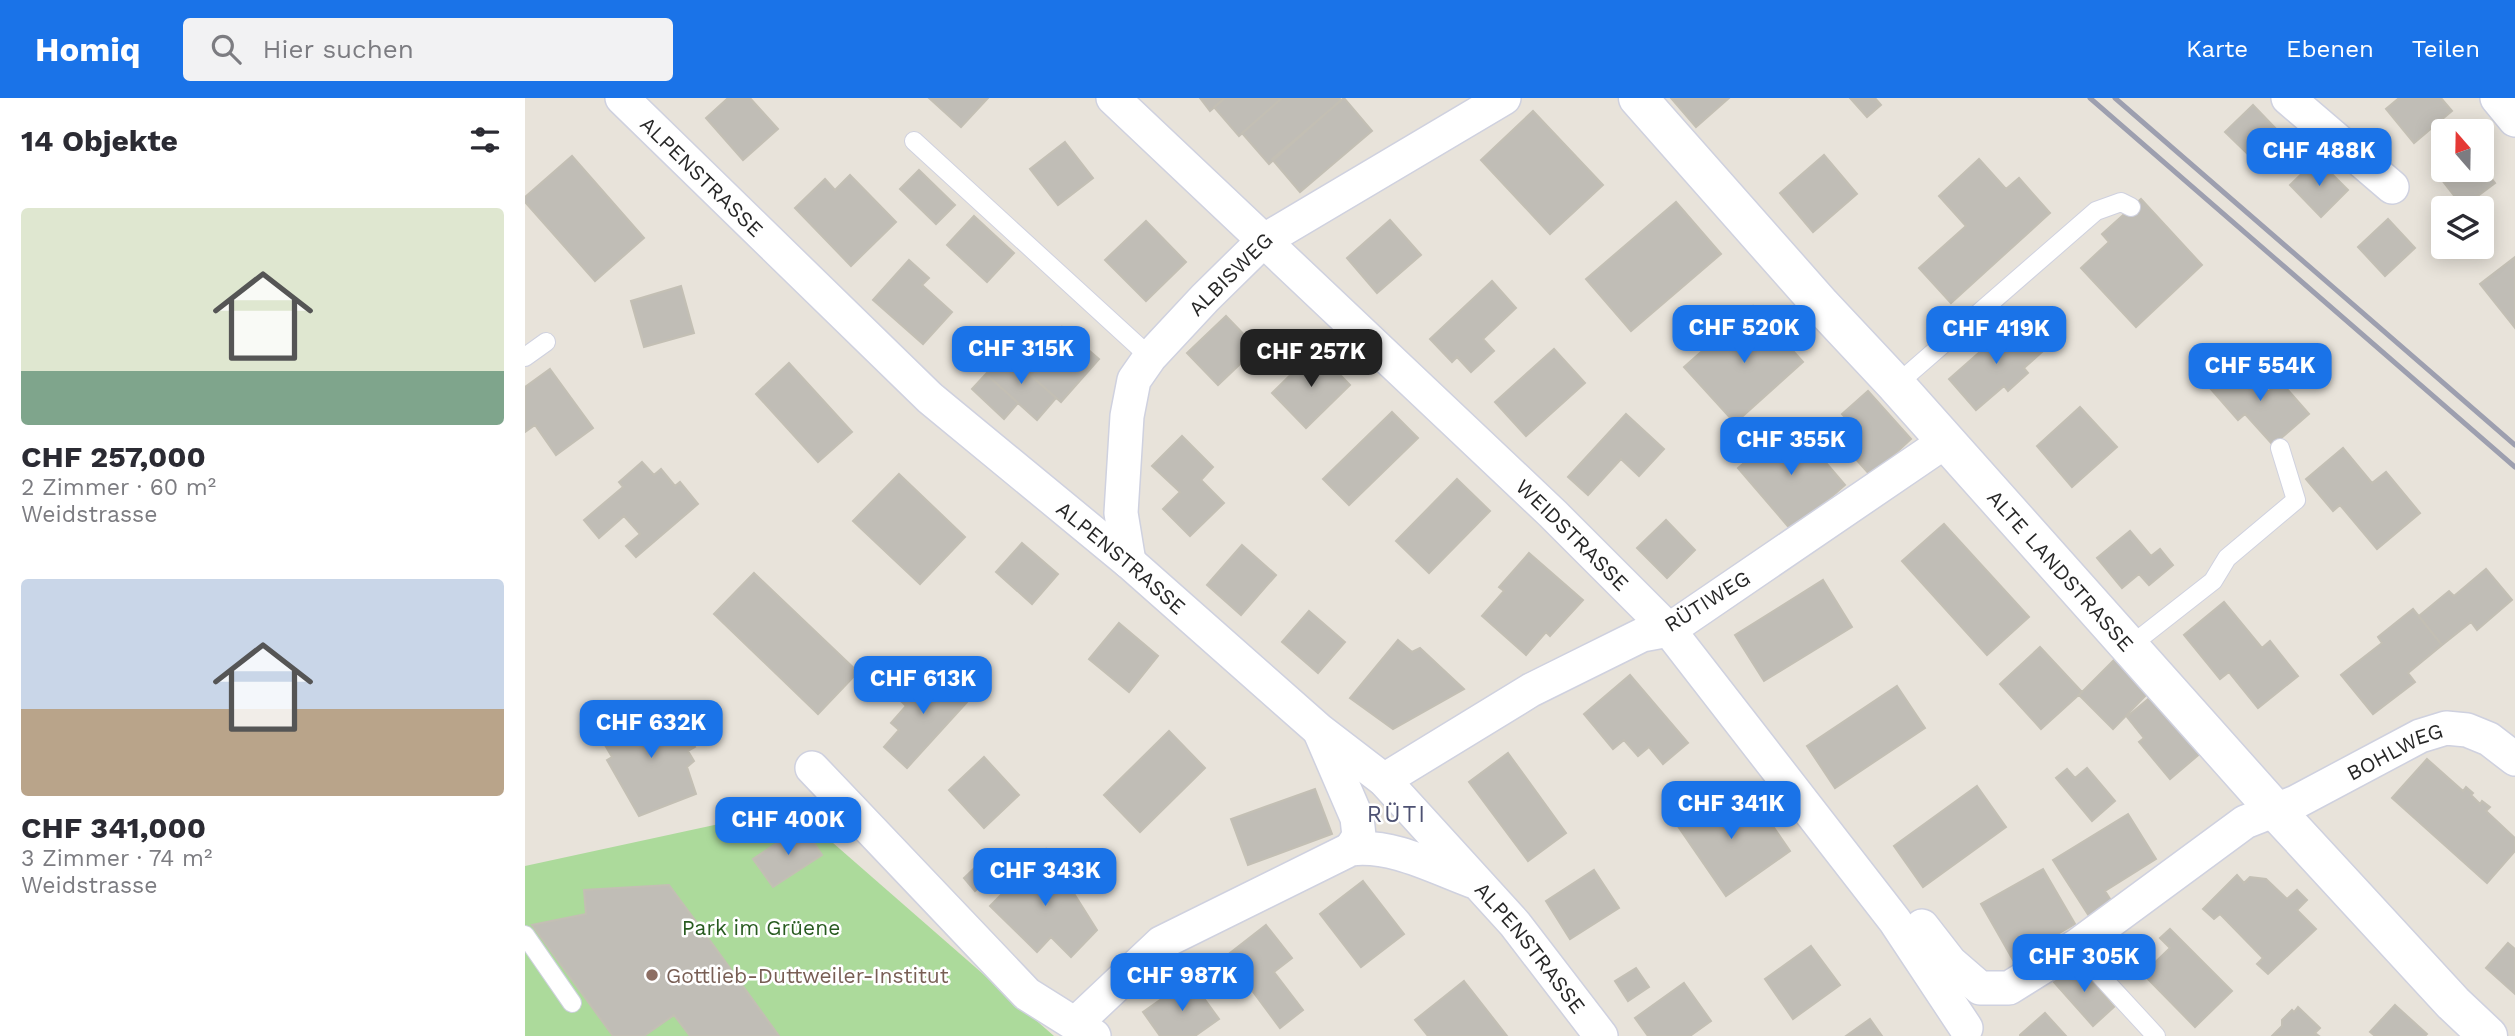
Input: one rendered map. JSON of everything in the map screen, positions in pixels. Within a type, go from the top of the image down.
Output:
[{"type":"main road","name":"ALTE LANDSTRASSE","points":[[1639,98],[1821,306],[1896,385],[2275,810],[2453,1003],[2488,1036]]},
{"type":"street","name":"ALPENSTRASSE","points":[[622,98],[930,398],[1129,562],[1319,730],[1384,780],[1515,924],[1601,1036]]},
{"type":"street","name":"WEIDSTRASSE","points":[[1113,98],[1553,514],[1669,630],[1895,921],[1966,1028]]},
{"type":"street","name":"ALBISWEG","points":[[1129,562],[1121,513],[1126,427],[1134,380],[1150,357],[1263,241],[1504,98]]},
{"type":"street","points":[[2288,98],[2392,187]]},
{"type":"street","points":[[2497,98],[2515,120]]},
{"type":"street","name":"RÜTIWEG","points":[[1384,780],[1531,690],[1642,635],[1669,630],[1946,441]]},
{"type":"street","name":"BOHLWEG","points":[[1895,921],[1908,917],[1923,926],[1949,962],[1980,988],[2009,988],[2078,945],[2245,822],[2296,802],[2420,736],[2446,728],[2467,730],[2489,739],[2515,759]]},
{"type":"street","points":[[1319,730],[1357,818],[1359,836],[1351,849]]},
{"type":"street","points":[[812,768],[1027,994],[1082,1032],[1161,943],[1351,849],[1370,847],[1389,851],[1480,884]]},
{"type":"lane","points":[[914,141],[1150,357]]},
{"type":"lane","points":[[1896,385],[2096,211],[2121,202],[2131,207]]},
{"type":"lane","points":[[525,358],[546,342]]},
{"type":"lane","points":[[2130,646],[2213,581],[2227,558],[2296,499],[2280,448]]},
{"type":"lane","points":[[525,935],[572,1003]]},
{"type":"lane","points":[[2078,945],[2096,971],[2156,1036]]},
{"type":"green space","name":"Park im Grüene","points":[[793,808],[1054,1036],[525,1036],[525,866]]},
{"type":"building","points":[[728,98],[750,98],[778,129],[743,160],[706,118]]},
{"type":"building","points":[[929,98],[988,98],[961,127]]},
{"type":"building","points":[[1200,98],[1225,98],[1210,111]]},
{"type":"building","points":[[1225,98],[1282,98],[1239,136],[1214,107]]},
{"type":"building","points":[[1282,98],[1341,100],[1269,164],[1242,133]]},
{"type":"building","points":[[1344,98],[1372,131],[1300,192],[1272,159]]},
{"type":"building","points":[[1671,98],[1729,98],[1696,127]]},
{"type":"building","points":[[1850,98],[1875,98],[1881,105],[1867,117]]},
{"type":"building","points":[[2399,98],[2441,98],[2452,111],[2442,119],[2431,119],[2431,129],[2414,143],[2386,109]]},
{"type":"building","points":[[2253,105],[2280,133],[2253,159],[2225,132]]},
{"type":"building","points":[[1533,111],[1603,185],[1550,234],[1481,160]]},
{"type":"building","points":[[1065,142],[1093,178],[1058,205],[1030,169]]},
{"type":"building","points":[[1824,155],[1857,194],[1813,232],[1780,193]]},
{"type":"building","points":[[572,156],[644,238],[595,281],[525,202],[525,197]]},
{"type":"building","points":[[1979,159],[2006,189],[2019,178],[2050,213],[1951,303],[1919,268],[1966,226],[1939,196]]},
{"type":"building","points":[[2317,159],[2348,190],[2321,217],[2290,185]]},
{"type":"building","points":[[919,170],[955,205],[936,224],[900,189]]},
{"type":"building","points":[[850,175],[896,222],[851,266],[795,208],[825,179],[835,190]]},
{"type":"building","points":[[2443,182],[2495,183],[2478,196],[2454,196]]},
{"type":"building","points":[[2141,199],[2202,265],[2136,327],[2081,268],[2109,242],[2102,234]]},
{"type":"building","points":[[1676,202],[1721,254],[1631,331],[1586,279]]},
{"type":"building","points":[[974,216],[1014,253],[987,282],[947,245]]},
{"type":"building","points":[[2388,219],[2415,248],[2385,276],[2358,247]]},
{"type":"building","points":[[1390,220],[1421,255],[1377,293],[1347,258]]},
{"type":"building","points":[[1146,221],[1186,262],[1146,301],[1105,260]]},
{"type":"building","points":[[2515,257],[2515,328],[2480,284]]},
{"type":"building","points":[[909,260],[929,278],[922,285],[952,312],[923,344],[873,300]]},
{"type":"building","points":[[1492,281],[1516,308],[1483,339],[1494,351],[1471,372],[1457,357],[1452,362],[1430,339]]},
{"type":"building","points":[[681,286],[694,333],[644,347],[631,301]]},
{"type":"building","points":[[1753,306],[1803,362],[1735,423],[1684,367]]},
{"type":"building","points":[[1226,316],[1257,348],[1218,385],[1187,353]]},
{"type":"building","points":[[2015,321],[2042,352],[2024,368],[2028,373],[2008,391],[2004,386],[1976,410],[1949,379]]},
{"type":"building","points":[[1062,327],[1099,359],[1061,402],[1024,370]]},
{"type":"building","points":[[1554,349],[1585,383],[1526,436],[1495,402]]},
{"type":"building","points":[[1316,350],[1350,385],[1306,428],[1272,393]]},
{"type":"building","points":[[1005,352],[1056,398],[1037,420],[986,374]]},
{"type":"building","points":[[2241,361],[2268,392],[2280,381],[2309,414],[2273,445],[2245,414],[2238,420],[2210,388]]},
{"type":"building","points":[[789,363],[852,432],[818,462],[756,394]]},
{"type":"building","points":[[550,369],[593,428],[556,455],[535,425],[525,432],[525,387]]},
{"type":"building","points":[[986,374],[1018,403],[1004,419],[972,389]]},
{"type":"building","points":[[1868,391],[1911,439],[1871,476],[1838,439],[1853,426],[1842,414]]},
{"type":"building","points":[[2080,407],[2117,447],[2072,487],[2037,446]]},
{"type":"building","points":[[1392,412],[1418,438],[1349,505],[1323,479]]},
{"type":"building","points":[[1626,414],[1664,449],[1639,476],[1621,459],[1588,495],[1568,477]]},
{"type":"building","points":[[1791,422],[1845,485],[1792,531],[1738,468]]},
{"type":"building","points":[[1182,436],[1213,467],[1201,480],[1224,503],[1190,536],[1163,509],[1180,492],[1152,466]]},
{"type":"building","points":[[2343,448],[2372,483],[2386,472],[2420,513],[2377,549],[2340,505],[2333,511],[2306,479]]},
{"type":"building","points":[[642,462],[654,475],[661,469],[675,486],[680,482],[698,504],[636,557],[626,546],[640,534],[624,516],[599,538],[584,520],[623,487],[619,482]]},
{"type":"building","points":[[899,474],[965,537],[920,584],[853,521]]},
{"type":"building","points":[[1457,479],[1490,511],[1429,573],[1396,541]]},
{"type":"building","points":[[1666,520],[1695,550],[1667,578],[1637,548]]},
{"type":"building","points":[[1944,524],[2029,617],[1987,655],[1902,561]]},
{"type":"building","points":[[2130,531],[2151,556],[2160,549],[2173,565],[2149,585],[2139,574],[2122,588],[2097,558]]},
{"type":"building","points":[[1022,543],[1058,574],[1032,604],[996,572]]},
{"type":"building","points":[[1242,545],[1276,575],[1241,615],[1207,585]]},
{"type":"building","points":[[1529,553],[1583,600],[1550,636],[1546,632],[1526,655],[1482,616],[1504,591],[1499,587]]},
{"type":"building","points":[[2486,569],[2512,600],[2477,630],[2471,622],[2442,645],[2419,616],[2449,591],[2454,596]]},
{"type":"building","points":[[754,573],[858,672],[818,714],[714,614]]},
{"type":"building","points":[[1823,580],[1852,627],[1764,681],[1735,635]]},
{"type":"building","points":[[2224,602],[2262,648],[2270,641],[2298,676],[2258,708],[2229,672],[2220,679],[2184,635]]},
{"type":"building","points":[[2413,609],[2442,645],[2408,673],[2415,682],[2373,714],[2341,675],[2382,643],[2378,637]]},
{"type":"building","points":[[1309,611],[1345,642],[1318,673],[1282,642]]},
{"type":"building","points":[[1119,623],[1158,656],[1129,692],[1089,659]]},
{"type":"building","points":[[1398,640],[1412,652],[1420,648],[1464,689],[1393,729],[1350,698]]},
{"type":"building","points":[[2040,647],[2082,692],[2041,729],[2000,684]]},
{"type":"building","points":[[2116,658],[2150,691],[2113,729],[2079,695]]},
{"type":"building","points":[[927,666],[967,702],[907,768],[884,747],[899,730],[891,723],[906,706],[898,698]]},
{"type":"building","points":[[1630,675],[1688,743],[1663,764],[1649,747],[1638,756],[1624,740],[1613,749],[1584,714]]},
{"type":"building","points":[[1897,686],[1925,728],[1835,788],[1807,746]]},
{"type":"building","points":[[2153,695],[2202,752],[2170,779],[2139,742],[2144,738],[2127,717]]},
{"type":"building","points":[[670,707],[695,747],[688,751],[694,761],[687,767],[696,794],[639,816],[607,760],[612,757],[599,735],[640,713],[646,722]]},
{"type":"building","points":[[1169,731],[1205,768],[1140,832],[1104,795]]},
{"type":"building","points":[[1508,753],[1566,833],[1528,861],[1469,782]]},
{"type":"building","points":[[984,757],[1019,795],[984,828],[949,790]]},
{"type":"building","points":[[2427,759],[2463,791],[2466,787],[2480,804],[2482,801],[2490,807],[2486,811],[2515,838],[2515,851],[2487,883],[2392,798]]},
{"type":"building","points":[[2087,768],[2115,801],[2092,821],[2056,778],[2067,769],[2075,778]]},
{"type":"building","points":[[1977,786],[2006,827],[1923,887],[1894,846]]},
{"type":"building","points":[[1726,787],[1753,825],[1766,816],[1790,851],[1726,896],[1675,822]]},
{"type":"building","points":[[1315,789],[1332,834],[1248,865],[1231,819]]},
{"type":"building","points":[[2128,814],[2156,859],[2105,891],[2119,913],[2096,927],[2053,860]]},
{"type":"building","points":[[803,826],[822,855],[773,887],[753,859]]},
{"type":"building","points":[[1046,849],[1097,930],[1071,957],[1051,937],[1037,952],[990,906]]},
{"type":"building","points":[[986,857],[998,869],[975,891],[964,878]]},
{"type":"building","points":[[2043,869],[2075,924],[2013,960],[1981,904]]},
{"type":"building","points":[[1594,870],[1619,908],[1570,939],[1546,901]]},
{"type":"building","points":[[2237,875],[2244,883],[2250,877],[2266,879],[2287,899],[2297,890],[2307,900],[2297,910],[2316,929],[2268,974],[2257,964],[2263,958],[2220,914],[2214,919],[2203,909]]},
{"type":"building","points":[[1363,881],[1404,934],[1361,967],[1320,914]]},
{"type":"building","name":"Gottlieb-Duttweiler-Institut","points":[[669,885],[779,1036],[690,1036],[674,1015],[644,1036],[613,1036],[532,925],[586,914],[584,890]]},
{"type":"building","points":[[1266,925],[1292,958],[1274,972],[1303,1010],[1280,1028],[1242,977],[1223,992],[1207,971]]},
{"type":"building","points":[[2170,929],[2232,991],[2195,1027],[2143,974],[2170,948],[2160,938]]},
{"type":"building","points":[[2508,943],[2515,949],[2515,994],[2486,968]]},
{"type":"building","points":[[1811,946],[1840,985],[1793,1019],[1765,979]]},
{"type":"building","points":[[2075,962],[2114,1007],[2093,1026],[2053,981]]},
{"type":"building","points":[[1636,968],[1649,987],[1628,1001],[1615,981]]},
{"type":"building","points":[[1190,979],[1219,1019],[1195,1036],[1160,1036],[1143,1012]]},
{"type":"building","points":[[1464,981],[1507,1036],[1428,1036],[1415,1020]]},
{"type":"building","points":[[1684,983],[1711,1021],[1690,1036],[1648,1036],[1635,1018]]},
{"type":"building","points":[[2395,1005],[2427,1034],[2375,1036],[2370,1032]]},
{"type":"building","points":[[2298,1007],[2320,1028],[2315,1033],[2319,1036],[2272,1036],[2282,1026],[2282,1020]]},
{"type":"building","points":[[2045,1013],[2066,1036],[2020,1036],[2020,1035]]},
{"type":"building","points":[[1870,1019],[1882,1036],[1846,1036]]},
{"type":"railway","points":[[2090,98],[2515,467]]},
{"type":"railway","points":[[2115,98],[2515,445]]},
{"type":"place","name":"Gottlieb-Duttweiler-Institut","points":[[652,975]]},
{"type":"district","name":"RÜTI","points":[[1397,814]]}]
